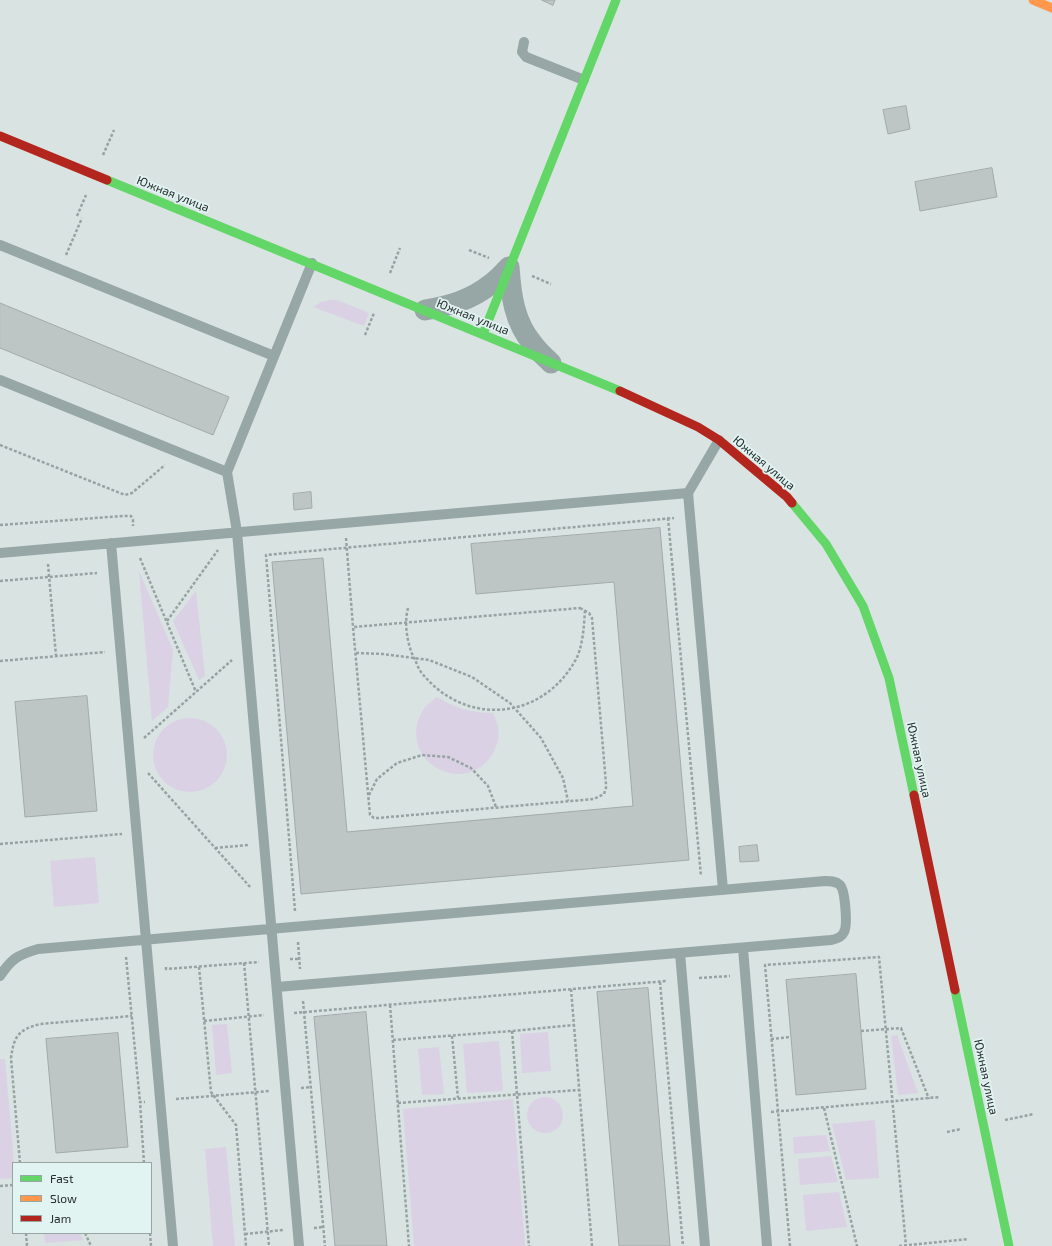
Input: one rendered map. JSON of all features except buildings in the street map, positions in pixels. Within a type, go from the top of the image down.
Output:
[{"type":"street","points":[[483,334],[616,0]]},
{"type":"street","points":[[1033,0],[1052,8]]},
{"type":"street","name":"Южная улица","points":[[0,136],[312,263],[638,399],[698,427],[718,440],[787,497],[826,544],[863,606],[889,678],[1009,1246]]},
{"type":"street","points":[[425,310],[449,306],[471,297],[492,284],[509,267]]},
{"type":"street","points":[[509,267],[511,294],[519,320],[532,344],[551,363]]},
{"type":"lane","points":[[524,42],[522,52],[526,57],[584,80]]},
{"type":"lane","points":[[0,245],[274,356]]},
{"type":"lane","points":[[299,1246],[247,647],[226,472],[312,263]]},
{"type":"lane","points":[[0,380],[226,472]]},
{"type":"lane","points":[[718,440],[688,493],[723,890]]},
{"type":"lane","points":[[0,553],[688,493]]},
{"type":"lane","points":[[111,543],[173,1246]]},
{"type":"lane","points":[[0,976],[8,963],[23,954],[38,949],[825,881],[833,881],[840,884],[844,891],[846,926],[844,933],[838,938],[831,940],[277,987]]},
{"type":"lane","points":[[743,948],[767,1246]]},
{"type":"lane","points":[[680,953],[705,1246]]},
{"type":"path","points":[[60,269],[82,218]]},
{"type":"path","points":[[0,444],[125,495],[132,493],[180,453]]},
{"type":"path","points":[[325,1246],[296,927],[266,555],[679,517]]},
{"type":"path","points":[[668,518],[702,891]]},
{"type":"path","points":[[166,621],[234,533]]},
{"type":"path","points":[[47,549],[56,656]]},
{"type":"path","points":[[347,556],[353,627],[356,653],[370,815],[374,818],[568,801],[599,797],[604,794],[606,788],[592,618],[585,610],[580,608],[353,627]]},
{"type":"path","points":[[0,581],[113,571]]},
{"type":"path","points":[[408,608],[406,616],[409,646],[421,671],[442,693],[470,707],[486,710],[501,710],[532,703],[558,685],[576,660],[584,630],[585,610]]},
{"type":"path","points":[[247,647],[129,751],[270,910]]},
{"type":"path","points":[[0,662],[120,651]]},
{"type":"path","points":[[356,653],[383,654],[429,660],[472,677],[510,703],[541,738],[562,778],[568,801]]},
{"type":"path","points":[[368,796],[377,779],[397,762],[422,755],[448,757],[471,768],[488,786],[496,807]]},
{"type":"path","points":[[0,844],[136,832]]},
{"type":"path","points":[[215,848],[264,843]]},
{"type":"path","points":[[164,939],[166,969],[299,959]]},
{"type":"path","points":[[125,942],[140,1102]]},
{"type":"path","points":[[790,1246],[766,965],[879,958],[906,1246]]},
{"type":"path","points":[[244,963],[269,1246]]},
{"type":"path","points":[[199,967],[211,1092],[236,1125],[246,1246]]},
{"type":"path","points":[[204,1021],[766,972]]},
{"type":"path","points":[[660,982],[682,1246]]},
{"type":"path","points":[[571,989],[592,1246]]},
{"type":"path","points":[[390,1005],[409,1246]]},
{"type":"path","points":[[20,1162],[11,1058],[13,1044],[18,1034],[28,1027],[40,1024],[132,1016]]},
{"type":"path","points":[[393,1040],[512,1031],[574,1024]]},
{"type":"path","points":[[861,1031],[901,1028],[929,1099]]},
{"type":"path","points":[[512,1031],[530,1246]]},
{"type":"path","points":[[452,1036],[458,1098]]},
{"type":"path","points":[[750,1040],[790,1037]]},
{"type":"path","points":[[160,1100],[311,1087]]},
{"type":"path","points":[[398,1102],[579,1090]]},
{"type":"path","points":[[757,1113],[940,1098]]},
{"type":"path","points":[[824,1108],[857,1246]]},
{"type":"path","points":[[0,1186],[12,1185]]},
{"type":"path","points":[[26,1234],[27,1246]]},
{"type":"path","points":[[85,1234],[90,1246]]},
{"type":"path","points":[[150,1234],[151,1246]]},
{"type":"path","points":[[899,1246],[968,1239]]},
{"type":"shaded area","points":[[337,300],[369,313],[364,326],[313,307],[321,302]]},
{"type":"shaded area","points":[[139,571],[173,650],[168,707],[152,721]]},
{"type":"shaded area","points":[[196,591],[205,676],[199,680],[173,621]]},
{"type":"shaded area","points":[[437,697],[464,709],[493,713],[499,733],[496,748],[481,767],[466,773],[451,773],[437,768],[426,758],[418,745],[416,729],[423,710]]},
{"type":"shaded area","points":[[190,718],[211,724],[221,734],[227,755],[221,776],[211,786],[190,792],[169,786],[159,776],[153,755],[159,734],[169,724]]},
{"type":"shaded area","points":[[95,857],[99,903],[54,907],[50,861]]},
{"type":"shaded area","points":[[227,1024],[232,1073],[216,1075],[212,1025]]},
{"type":"shaded area","points":[[548,1032],[551,1071],[522,1073],[520,1034]]},
{"type":"shaded area","points":[[897,1035],[918,1093],[898,1095],[891,1036]]},
{"type":"shaded area","points":[[499,1041],[503,1091],[467,1093],[463,1044]]},
{"type":"shaded area","points":[[439,1047],[444,1094],[422,1095],[418,1049]]},
{"type":"shaded area","points":[[0,1059],[5,1059],[14,1162],[12,1162],[12,1178],[0,1179]]},
{"type":"shaded area","points":[[549,1097],[558,1102],[562,1108],[562,1122],[558,1128],[549,1133],[541,1133],[532,1128],[528,1122],[527,1111],[532,1102],[538,1098]]},
{"type":"shaded area","points":[[513,1099],[525,1246],[414,1246],[403,1109]]},
{"type":"shaded area","points":[[875,1120],[879,1178],[846,1180],[832,1124]]},
{"type":"shaded area","points":[[826,1135],[830,1151],[794,1154],[793,1137]]},
{"type":"shaded area","points":[[226,1147],[235,1246],[213,1246],[205,1149]]},
{"type":"shaded area","points":[[831,1156],[838,1182],[800,1185],[798,1159]]},
{"type":"shaded area","points":[[839,1192],[847,1227],[806,1231],[803,1195]]},
{"type":"shaded area","points":[[44,1234],[80,1234],[83,1240],[45,1243]]},
{"type":"traffic: fast","points":[[483,334],[616,0]]},
{"type":"traffic: fast","points":[[107,180],[620,391]]},
{"type":"traffic: fast","points":[[792,503],[826,544],[863,606],[889,678],[914,795]]},
{"type":"traffic: fast","points":[[955,990],[1009,1246]]},
{"type":"traffic: slow","points":[[1033,0],[1052,8]]},
{"type":"traffic: jam","points":[[0,136],[107,180]]},
{"type":"traffic: jam","points":[[620,391],[698,427],[719,440],[787,497],[792,503]]},
{"type":"traffic: jam","points":[[914,795],[955,990]]}]
